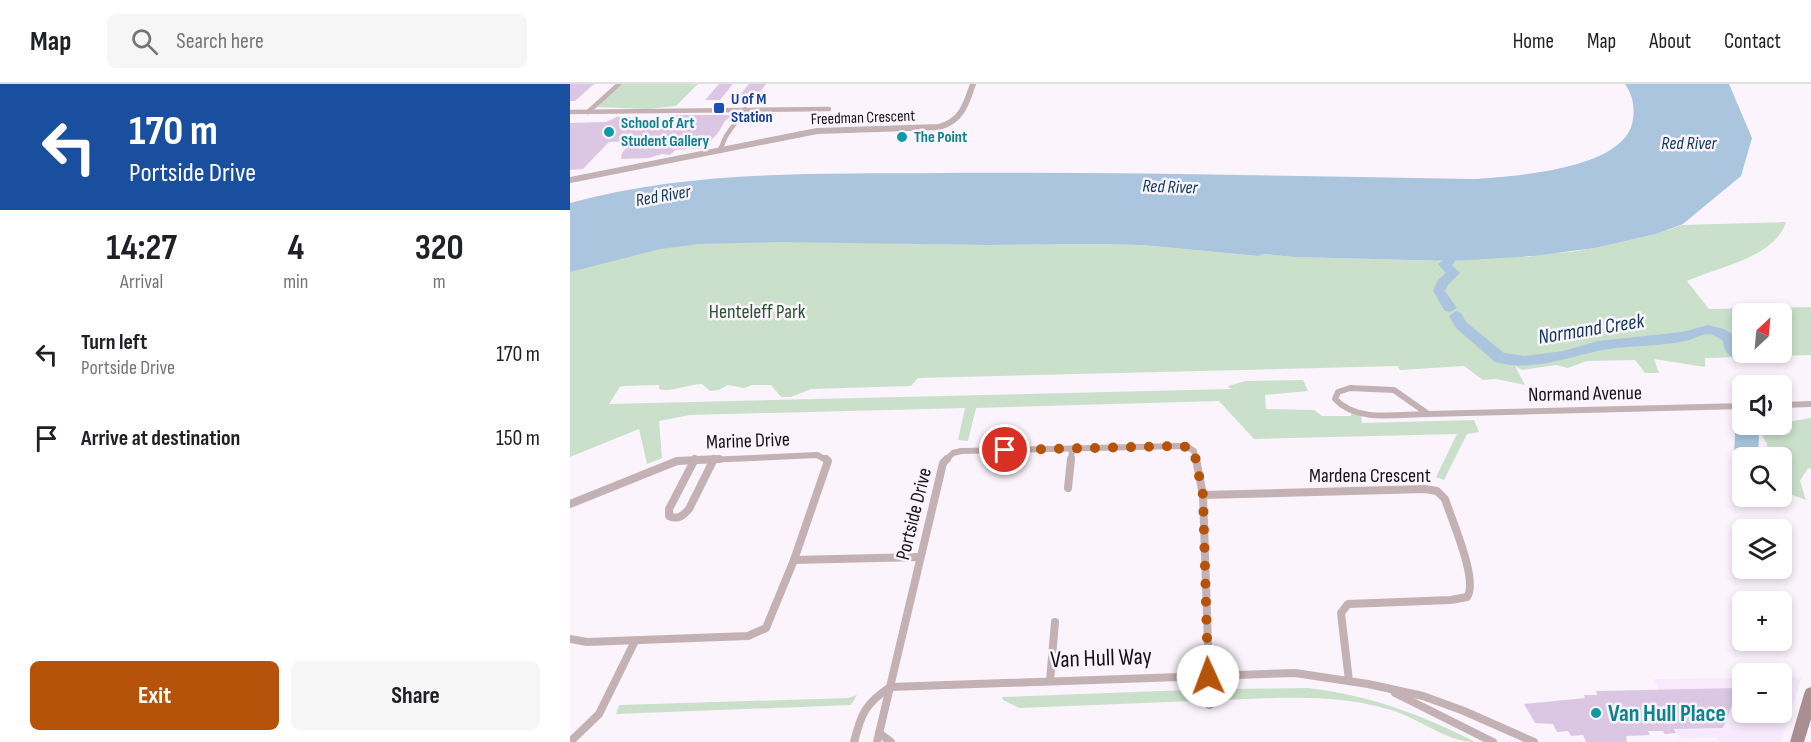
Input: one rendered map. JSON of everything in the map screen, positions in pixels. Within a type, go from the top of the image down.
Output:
[{"type":"main road","points":[[1797,742],[1811,694]]},
{"type":"street","points":[[588,112],[619,84]]},
{"type":"street","name":"Freedman Crescent","points":[[570,180],[817,131],[928,129],[945,126],[960,118],[973,84]]},
{"type":"street","points":[[720,150],[726,136],[745,109]]},
{"type":"street","points":[[570,112],[829,109]]},
{"type":"street","name":"Normand Avenue","points":[[1428,414],[1394,390],[1350,388],[1338,392],[1335,399],[1342,407],[1354,412],[1376,415],[1428,414],[1732,406]]},
{"type":"street","points":[[1792,405],[1811,404]]},
{"type":"street","name":"Portside Drive","points":[[878,737],[943,463],[947,457],[961,451],[1188,447],[1197,457],[1203,495],[1210,705]]},
{"type":"street","points":[[1068,488],[1072,449]]},
{"type":"street","name":"Marine Drive","points":[[570,504],[667,464],[695,459],[818,455],[825,457],[828,461],[771,621],[756,634],[587,642],[570,639]]},
{"type":"street","points":[[695,459],[669,510],[669,516],[674,518],[683,516],[689,509],[714,459]]},
{"type":"street","name":"Mardena Crescent","points":[[1203,495],[1425,489],[1437,491],[1445,498],[1471,579],[1470,593],[1467,597],[1451,600],[1348,604],[1341,613],[1349,681]]},
{"type":"street","points":[[794,560],[920,557]]},
{"type":"street","points":[[1050,681],[1055,622]]},
{"type":"street","points":[[570,742],[599,714],[635,640]]},
{"type":"street","name":"Van Hull Way","points":[[890,687],[1295,673],[1349,681],[1440,702],[1534,742]]},
{"type":"street","points":[[854,742],[863,708],[890,687]]},
{"type":"street","name":"Van Hull Way","points":[[1384,688],[1493,742]]},
{"type":"street","points":[[878,737],[891,742]]},
{"type":"shaded area","points":[[1792,677],[1802,677],[1792,708]]},
{"type":"shaded area","points":[[1732,678],[1732,723],[1787,723],[1781,742],[1720,742],[1717,737],[1680,739],[1654,679]]},
{"type":"green space","points":[[622,84],[698,84],[676,106],[647,109],[597,107]]},
{"type":"green space","name":"Henteleff Park","points":[[1786,222],[1780,234],[1758,253],[1687,281],[1709,309],[1732,309],[1732,357],[1705,358],[1705,367],[1654,359],[1659,373],[1645,373],[1635,360],[1587,361],[1568,368],[1556,365],[1522,370],[1515,366],[1525,385],[1496,379],[1483,380],[1464,366],[1400,370],[1398,366],[918,378],[911,386],[811,389],[791,397],[781,397],[771,385],[752,385],[744,388],[728,385],[719,390],[710,391],[702,384],[669,390],[659,389],[659,385],[624,386],[620,387],[609,404],[1231,389],[1228,386],[1245,381],[1303,380],[1308,391],[1265,395],[1266,409],[1314,410],[1322,416],[1351,416],[1351,407],[1361,411],[1362,423],[1474,420],[1479,432],[1467,434],[1444,480],[1436,477],[1457,434],[1254,439],[1219,401],[976,408],[968,441],[958,440],[965,408],[690,415],[659,421],[662,458],[647,464],[639,429],[570,457],[570,268],[671,245],[778,241],[1142,245],[1257,256],[1263,254],[1295,257],[1452,261],[1508,256],[1530,257],[1535,254],[1570,252],[1656,234],[1682,225]]},
{"type":"green space","name":"Henteleff Park","points":[[1792,307],[1811,307],[1811,355],[1792,356]]},
{"type":"green space","points":[[1811,418],[1811,469],[1808,468],[1800,481],[1806,500],[1792,495],[1792,447],[1767,447],[1762,435],[1792,435],[1792,420]]},
{"type":"green space","points":[[1308,688],[1352,695],[1394,707],[1475,742],[1443,734],[1391,710],[1349,701],[1306,698],[1222,700],[1218,695],[1223,689]]},
{"type":"green space","points":[[1186,690],[1197,694],[1198,697],[1194,701],[1019,708],[1003,700],[1002,697]]},
{"type":"green space","points":[[857,695],[851,705],[616,714],[619,705],[848,698]]},
{"type":"water","name":"Red River","points":[[1625,84],[1729,84],[1752,138],[1741,176],[1683,224],[1656,234],[1595,248],[1533,256],[1452,261],[1294,257],[1263,254],[1258,256],[1142,245],[779,242],[699,244],[660,249],[570,272],[570,203],[616,192],[708,179],[801,174],[1008,173],[1474,179],[1540,172],[1590,160],[1611,149],[1626,136],[1633,119],[1634,109]]},
{"type":"water","points":[[1735,435],[1759,435],[1758,447],[1734,447]]},
{"type":"building","points":[[570,84],[594,84],[575,101],[570,101]]},
{"type":"building","points":[[719,84],[733,84],[720,100],[705,100]]},
{"type":"building","points":[[749,84],[766,84],[754,100],[736,100]]},
{"type":"building","points":[[676,115],[733,115],[725,121],[718,133],[704,148],[675,150],[670,155],[662,154],[649,158],[621,159],[622,153],[633,141],[609,142],[583,169],[570,170],[570,123],[606,122],[617,117],[631,117],[628,121],[632,122],[677,121]]},
{"type":"building","name":"Van Hull Place","points":[[1732,688],[1732,706],[1723,728],[1674,729],[1676,733],[1665,734],[1663,731],[1648,731],[1650,735],[1626,736],[1627,742],[1586,742],[1583,735],[1571,736],[1568,731],[1557,732],[1553,724],[1535,723],[1524,704],[1585,698],[1584,695],[1597,695],[1596,691]]},
{"type":"waterway","name":"Normand Creek","points":[[1449,261],[1444,264],[1454,273],[1442,283],[1439,291],[1450,308]]},
{"type":"waterway","name":"Normand Creek","points":[[1456,316],[1461,325],[1500,358],[1525,361],[1563,356],[1598,346],[1685,336],[1702,329],[1714,330],[1725,335],[1730,339],[1732,349]]},
{"type":"place","name":"U of M Station","points":[[719,108]]},
{"type":"place","name":"School of Art Student Gallery","points":[[609,132]]},
{"type":"place","name":"The Point","points":[[902,137]]},
{"type":"place","name":"Van Hull Place","points":[[1596,713]]},
{"type":"route","points":[[1005,450],[1179,446],[1188,447],[1194,451],[1203,495],[1208,676]]}]
